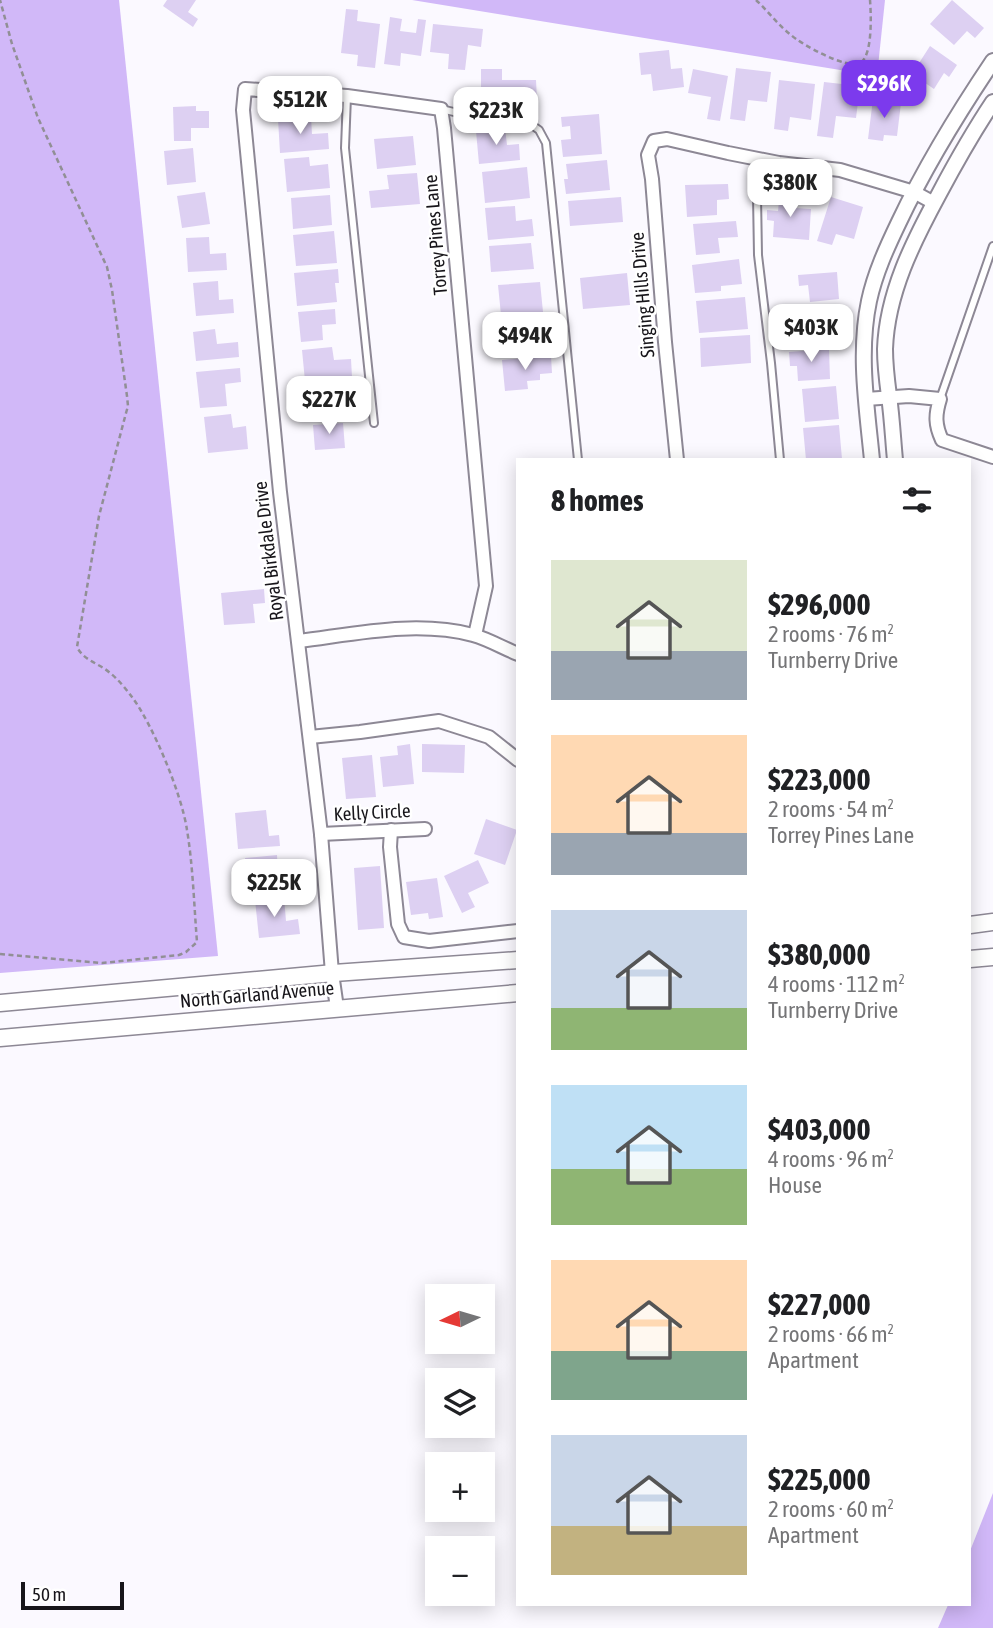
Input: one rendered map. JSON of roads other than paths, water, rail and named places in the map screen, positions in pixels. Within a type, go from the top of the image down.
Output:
[{"type":"main road","points":[[971,925],[993,922]]},
{"type":"main road","points":[[971,959],[993,957]]},
{"type":"main road","name":"North Garland Avenue","points":[[0,1003],[332,973],[516,960]]},
{"type":"main road","name":"North Garland Avenue","points":[[0,1038],[516,993]]},
{"type":"street","points":[[872,458],[866,399],[865,337],[869,302],[877,272],[914,192],[946,134],[993,61]]},
{"type":"street","name":"Royal Birkdale Drive","points":[[337,1008],[321,834],[279,479],[243,110],[245,89],[348,96]]},
{"type":"street","points":[[348,96],[441,109]]},
{"type":"street","points":[[895,458],[885,348],[897,282],[934,203],[970,136],[992,107]]},
{"type":"street","name":"Torrey Pines Lane","points":[[441,109],[486,586],[475,635]]},
{"type":"street","name":"Singing Hills Drive","points":[[677,458],[648,155],[654,141],[667,139],[758,159]]},
{"type":"street","points":[[758,159],[840,170],[914,192],[934,203]]},
{"type":"street","points":[[866,399],[909,396],[940,399],[936,412],[936,427],[942,440],[993,457]]},
{"type":"street","points":[[299,641],[402,628],[475,635],[516,653]]},
{"type":"street","points":[[310,737],[439,720],[489,737],[516,758]]},
{"type":"street","name":"Kelly Circle","points":[[321,834],[425,829]]},
{"type":"street","points":[[391,830],[390,847],[398,924],[404,937],[429,941],[516,931]]},
{"type":"lane","points":[[971,94],[992,107]]},
{"type":"lane","points":[[348,96],[346,159],[374,423]]},
{"type":"lane","points":[[441,109],[471,116],[528,123],[539,130],[546,143],[578,458]]},
{"type":"lane","points":[[758,159],[758,255],[780,458]]},
{"type":"lane","points":[[940,399],[993,246]]}]
